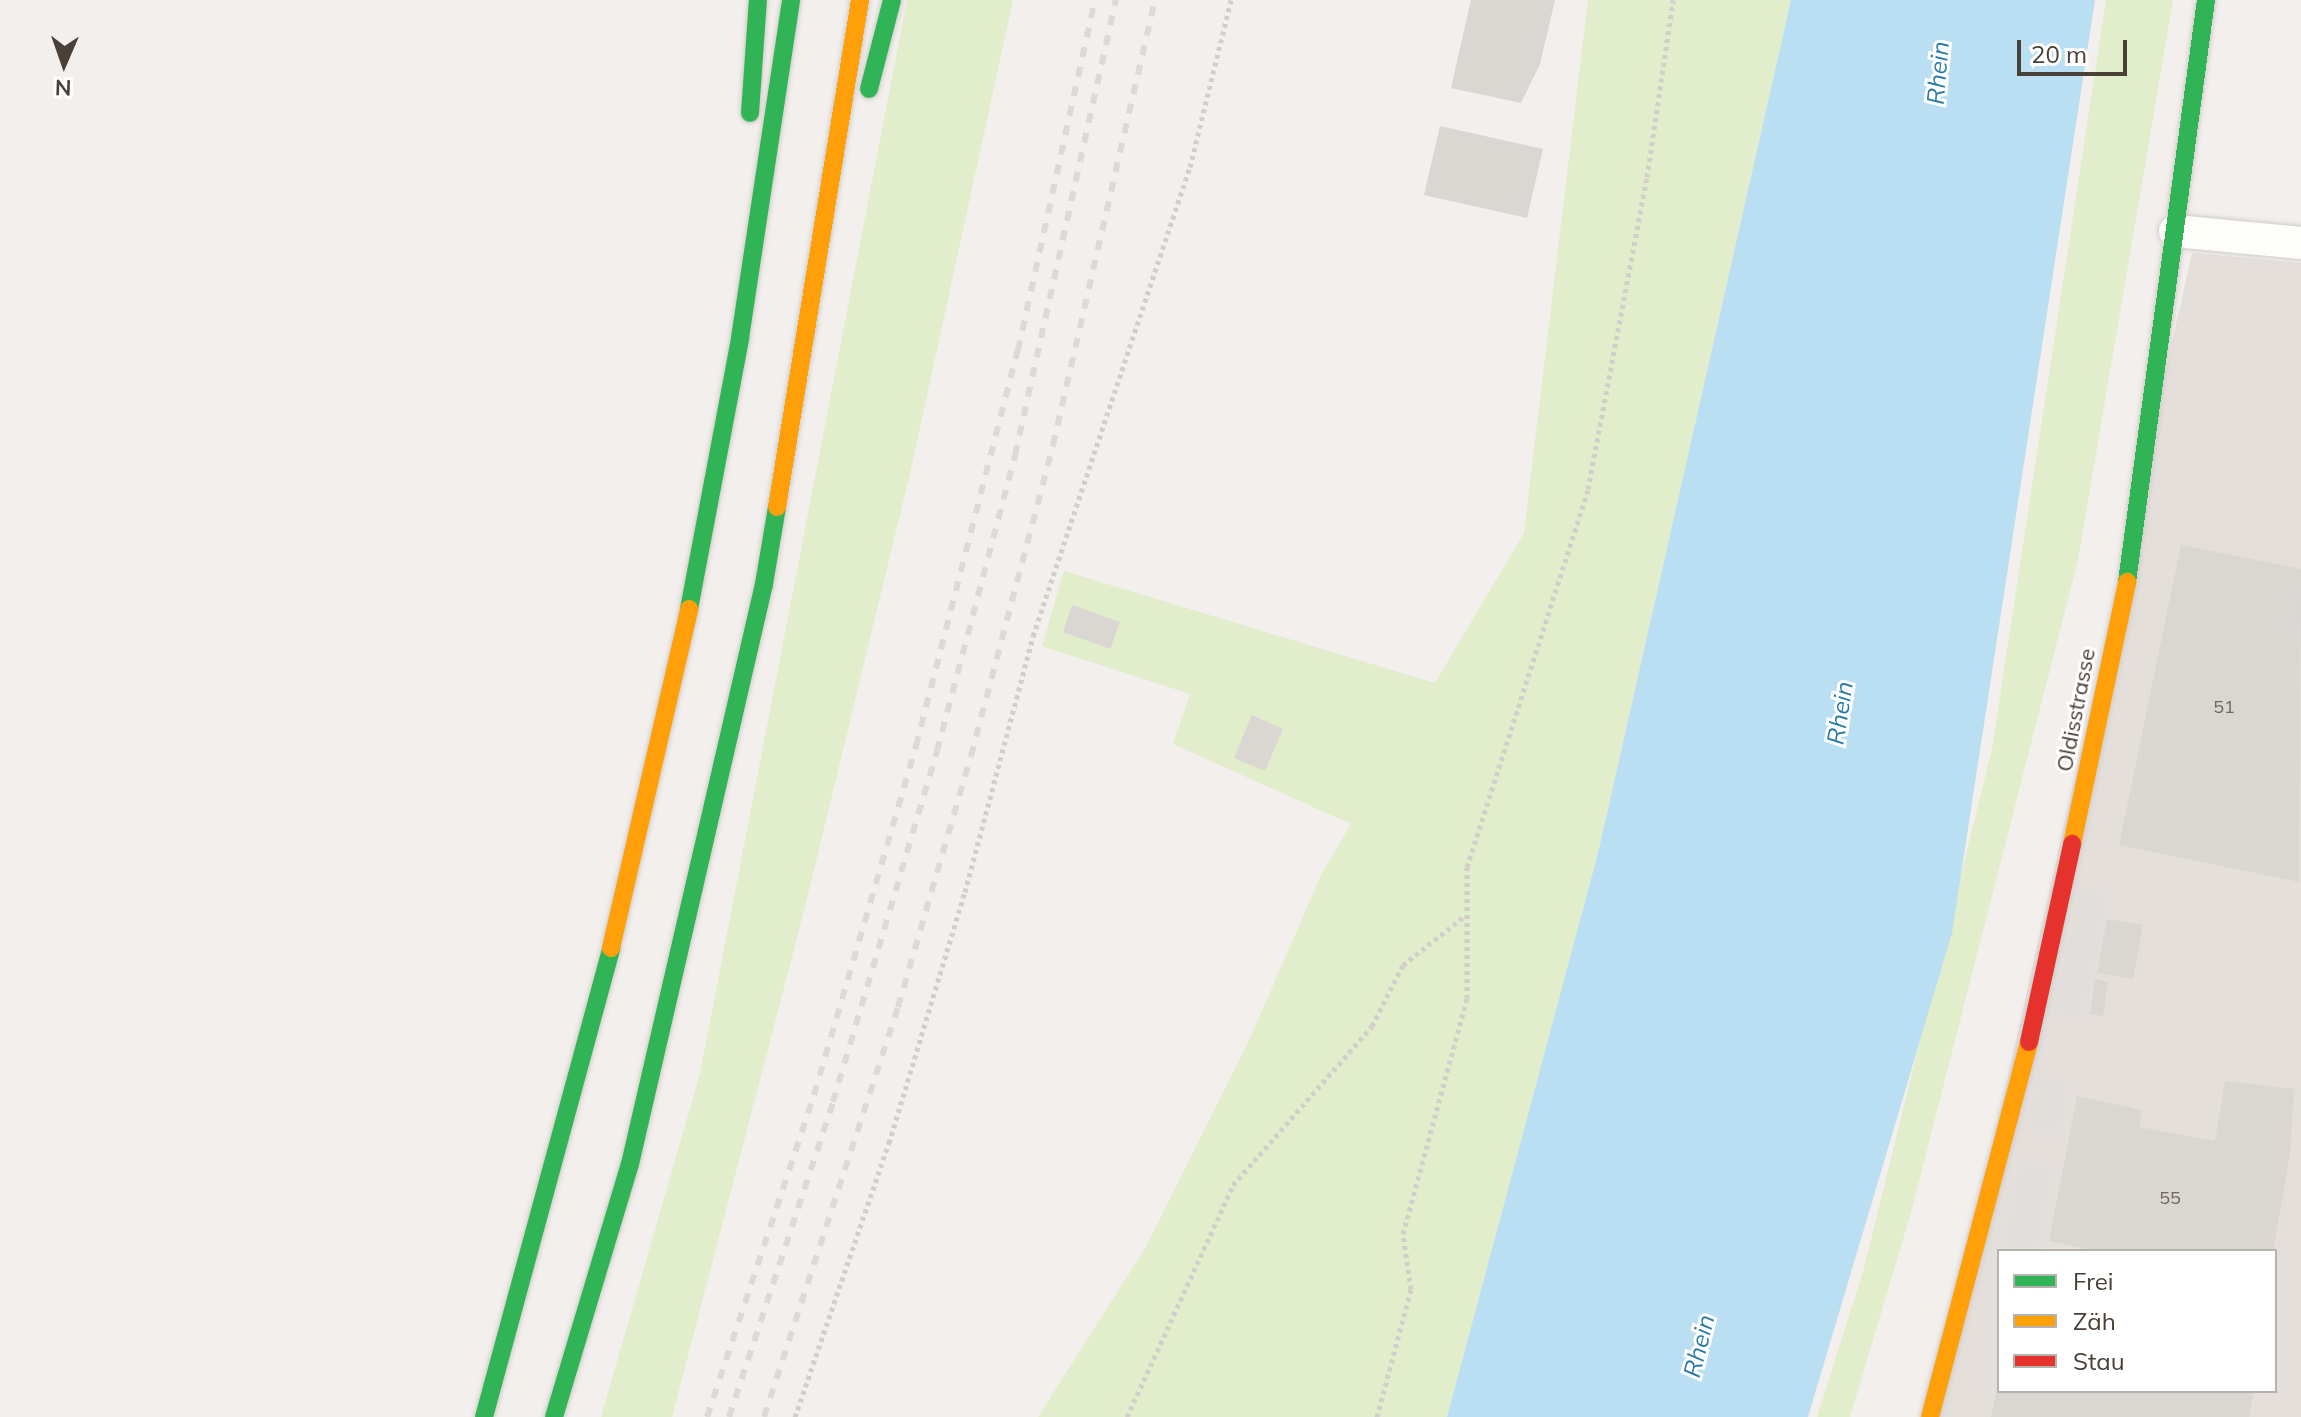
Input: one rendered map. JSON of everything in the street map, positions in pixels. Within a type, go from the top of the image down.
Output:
[{"type":"main road","points":[[740,338],[758,0]]},
{"type":"main road","points":[[484,1417],[630,880],[674,686],[740,338],[791,0]]},
{"type":"main road","points":[[554,1417],[630,1164],[700,873],[764,584],[825,237],[860,0]]},
{"type":"main road","points":[[825,237],[892,0]]},
{"type":"main road","name":"Oldisstrasse","points":[[1930,1417],[1972,1272],[2076,831],[2131,561],[2206,0]]},
{"type":"street","points":[[2175,231],[2301,243]]},
{"type":"path","points":[[795,1417],[889,1143],[965,892],[1033,636],[1190,167],[1231,0]]},
{"type":"path","points":[[1377,1417],[1411,1289],[1403,1234],[1467,998],[1467,867],[1588,489],[1647,177],[1673,0]]},
{"type":"path","points":[[1127,1417],[1233,1185],[1372,1026],[1403,965],[1467,914]]},
{"type":"shaded area","points":[[2192,253],[2301,263],[2301,1417],[1932,1417]]},
{"type":"shaded area","points":[[2081,886],[2109,892],[2081,1019],[2053,1012]]},
{"type":"shaded area","points":[[2038,1077],[2069,1083],[2059,1134],[2028,1128]]},
{"type":"shaded area","points":[[2021,1161],[2053,1167],[2036,1249],[2002,1249]]},
{"type":"green space","points":[[907,0],[1013,0],[911,469],[805,907],[672,1417],[601,1417],[700,1074]]},
{"type":"green space","points":[[1588,0],[1791,0],[1598,853],[1447,1417],[1038,1417],[1146,1247],[1252,1034],[1321,875],[1351,824],[1173,744],[1190,694],[1042,646],[1064,571],[1435,683],[1524,533]]},
{"type":"green space","points":[[2106,0],[2173,0],[2078,560],[1910,1216],[1850,1417],[1817,1417],[1863,1272],[1992,749]]},
{"type":"water","name":"Rhein","points":[[1791,0],[2095,0],[1952,933],[1808,1417],[1447,1417],[1598,853]]},
{"type":"building","points":[[1471,0],[1555,0],[1540,64],[1521,103],[1451,88]]},
{"type":"building","points":[[1440,126],[1543,149],[1527,218],[1424,195]]},
{"type":"building","points":[[2181,545],[2301,569],[2299,882],[2119,845]]},
{"type":"building","points":[[1072,605],[1120,622],[1110,649],[1063,632]]},
{"type":"building","points":[[1252,715],[1283,729],[1265,771],[1234,758]]},
{"type":"building","points":[[2107,919],[2143,925],[2133,979],[2097,973]]},
{"type":"building","points":[[2095,979],[2108,982],[2103,1016],[2090,1014]]},
{"type":"building","points":[[2225,1081],[2294,1089],[2290,1154],[2273,1249],[2087,1249],[2049,1241],[2077,1096],[2142,1110],[2139,1127],[2215,1141]]},
{"type":"building","points":[[1997,1387],[1997,1393],[2254,1393],[2249,1417],[1991,1417]]},
{"type":"railway","points":[[707,1417],[814,1095],[916,746],[1018,350],[1095,0]]},
{"type":"railway","points":[[729,1417],[833,1102],[937,751],[1015,455],[1116,0]]},
{"type":"railway","points":[[764,1417],[898,1007],[971,756],[1053,445],[1155,0]]},
{"type":"traffic: fast","points":[[750,113],[758,0]]},
{"type":"traffic: fast","points":[[689,609],[740,338],[791,0]]},
{"type":"traffic: fast","points":[[869,89],[892,0]]},
{"type":"traffic: fast","points":[[2127,582],[2206,0]]},
{"type":"traffic: fast","points":[[554,1417],[630,1164],[764,584],[777,507]]},
{"type":"traffic: fast","points":[[484,1417],[611,948]]},
{"type":"traffic: slow","points":[[777,507],[860,0]]},
{"type":"traffic: slow","points":[[2072,844],[2127,582]]},
{"type":"traffic: slow","points":[[611,948],[689,609]]},
{"type":"traffic: slow","points":[[1930,1417],[2029,1042]]},
{"type":"traffic: jam","points":[[2029,1042],[2072,844]]}]
